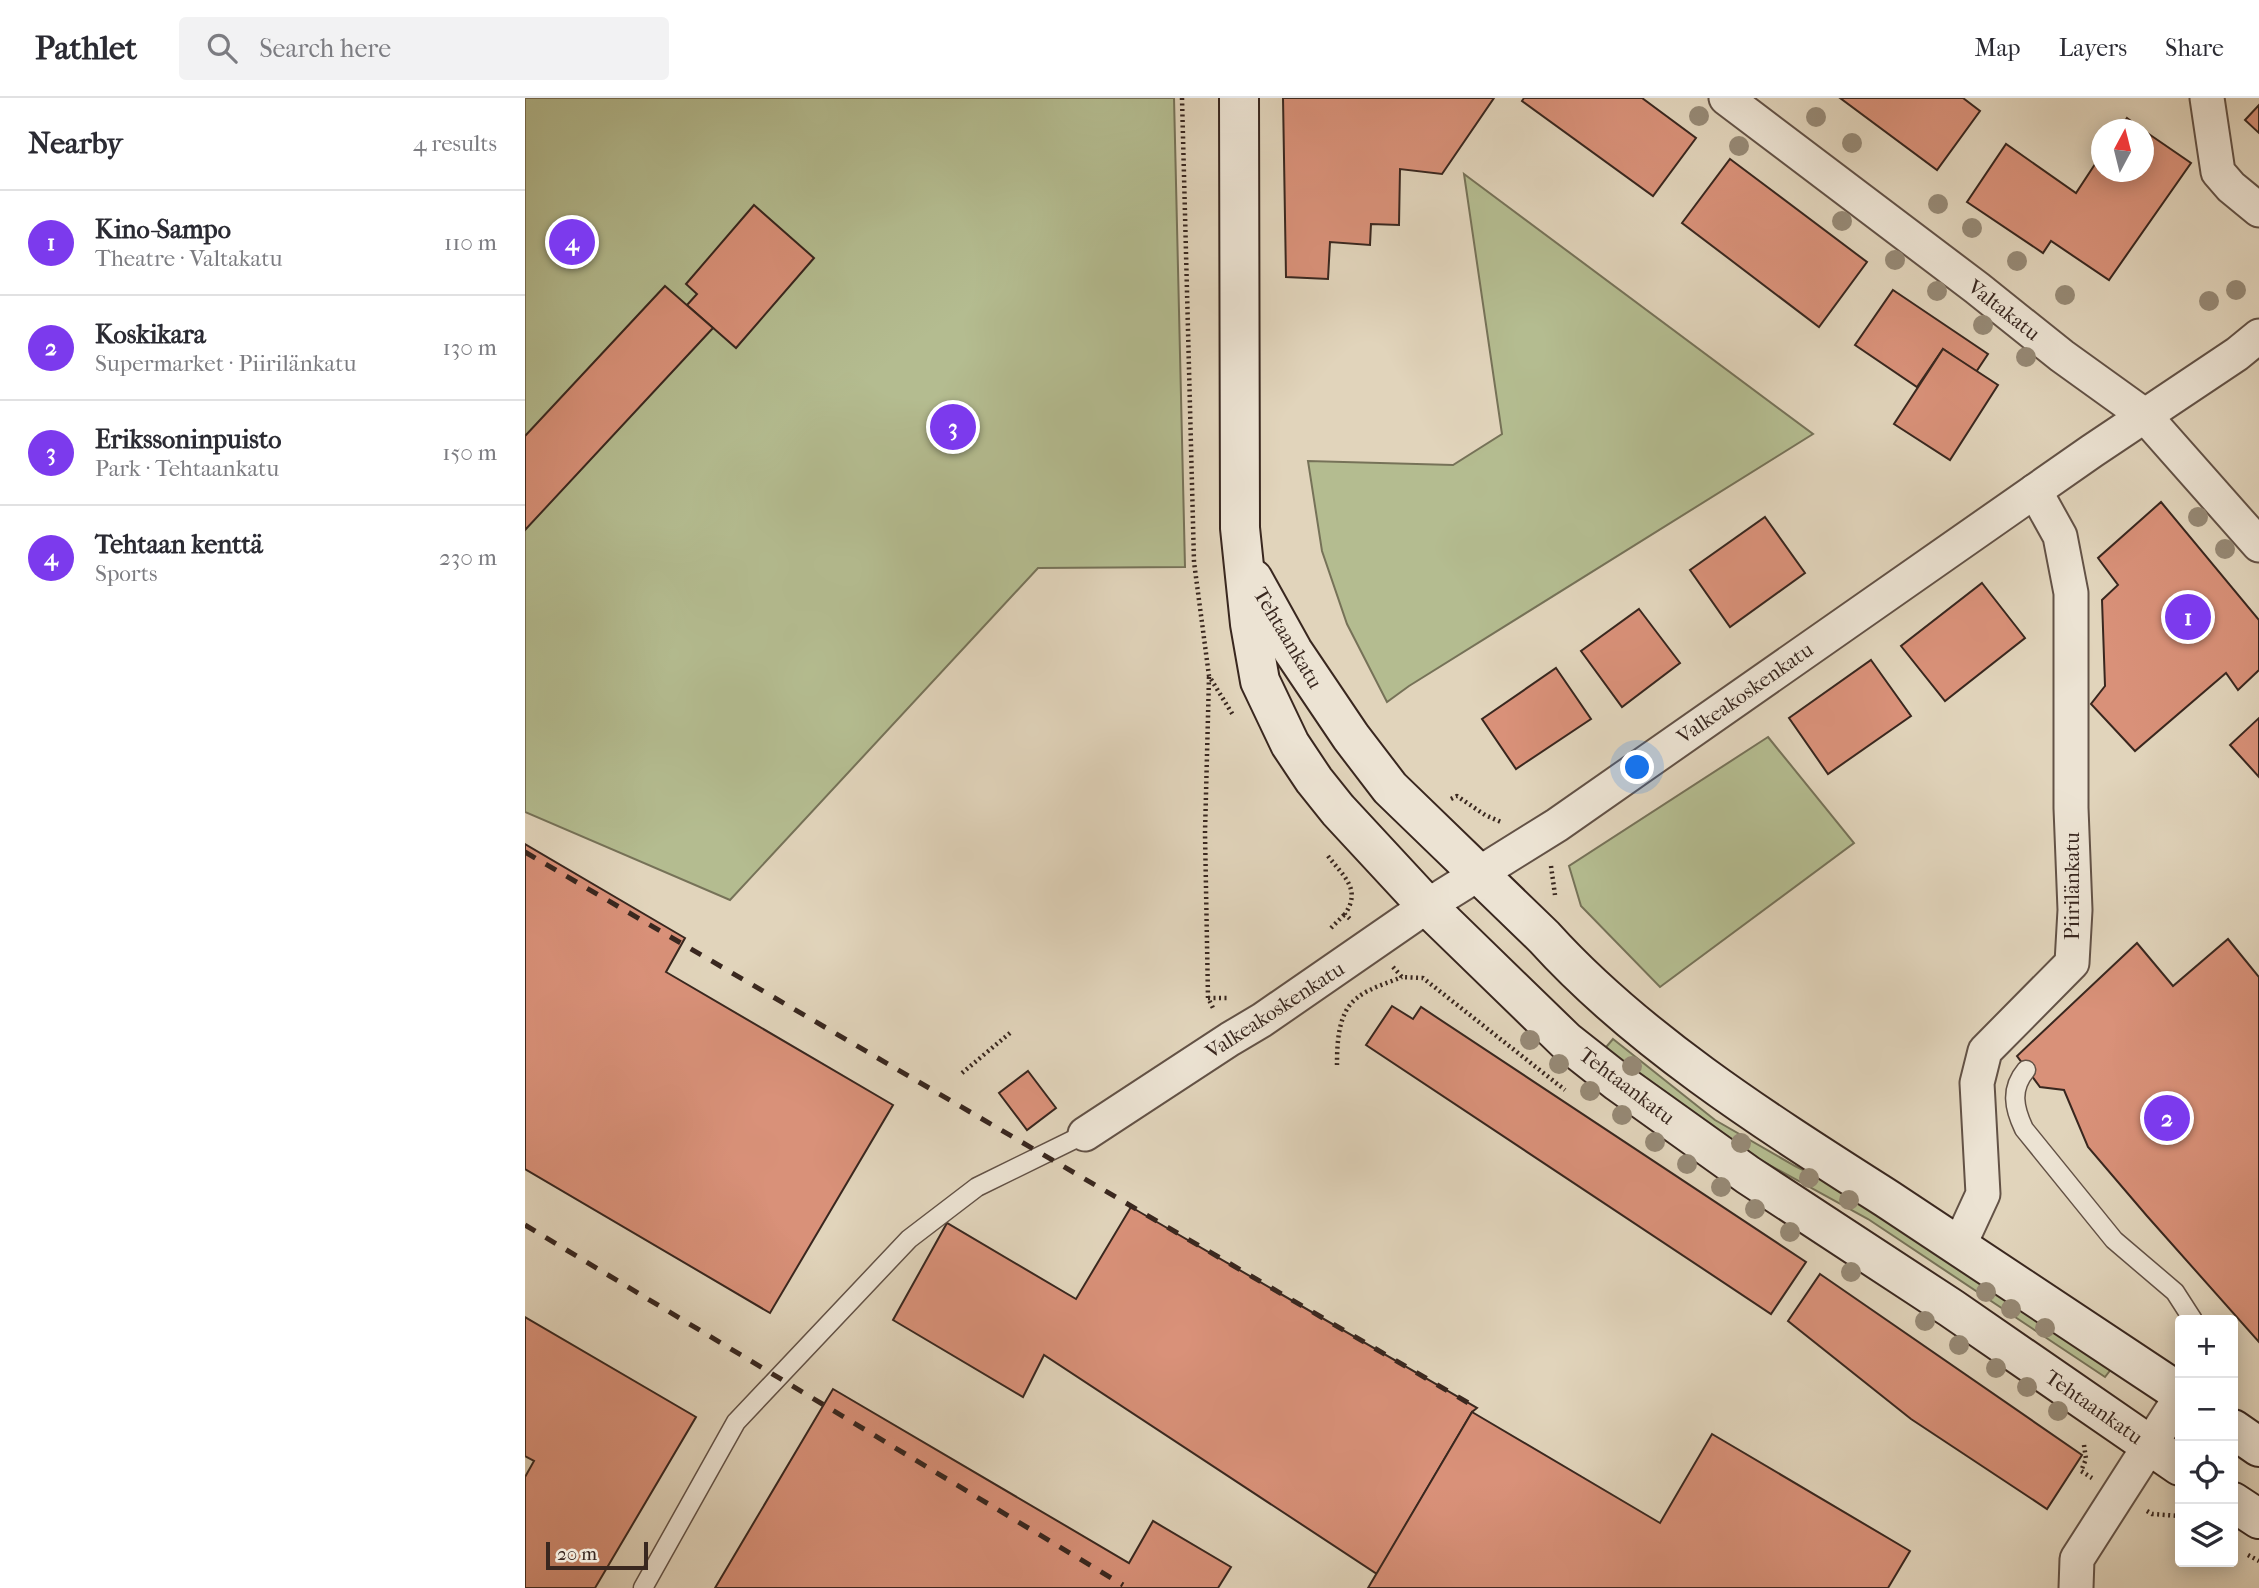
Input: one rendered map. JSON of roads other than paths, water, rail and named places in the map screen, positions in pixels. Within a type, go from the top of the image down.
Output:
[{"type":"main road","name":"Tehtaankatu","points":[[1239,98],[1240,528],[1250,624],[1260,681],[1290,744],[1314,780],[1338,810],[1427,906],[1566,1041],[1618,1082],[1748,1175],[1951,1308],[2165,1456]]},
{"type":"main road","name":"Tehtaankatu","points":[[1245,562],[1293,651],[1351,737],[1390,788],[1566,961],[1687,1064],[1789,1136],[2175,1393]]},
{"type":"main road","points":[[2238,1432],[2259,1447]]},
{"type":"main road","points":[[2236,1504],[2259,1519]]},
{"type":"street","name":"Valtakatu","points":[[1726,98],[1977,288],[2062,356],[2144,415],[2259,545]]},
{"type":"street","points":[[2207,98],[2218,172],[2231,187],[2259,210]]},
{"type":"street","name":"Valkeakoskenkatu","points":[[1085,1134],[1285,1005],[1427,906],[1557,825],[2259,337]]},
{"type":"street","name":"Piirilänkatu","points":[[1958,1246],[1983,1194],[1977,1083],[1985,1051],[2072,964],[2075,910],[2071,808],[2071,593],[2060,536],[2035,491]]},
{"type":"street","points":[[2076,1588],[2077,1559],[2165,1456],[2175,1416]]},
{"type":"lane","points":[[2026,1070],[2015,1089],[2017,1114],[2024,1129],[2114,1240],[2175,1292],[2190,1315]]},
{"type":"lane","points":[[643,1588],[736,1422],[909,1240],[977,1186],[1085,1134]]},
{"type":"railway","points":[[525,852],[1477,1408]]},
{"type":"railway","points":[[525,1225],[1123,1585]]},
{"type":"place","name":"Tehtaan kenttä","points":[[572,242]]},
{"type":"place","name":"Erikssoninpuisto","points":[[953,427]]},
{"type":"place","name":"Kino-Sampo","points":[[2188,617]]},
{"type":"place","name":"Koskikara","points":[[2167,1118]]}]
